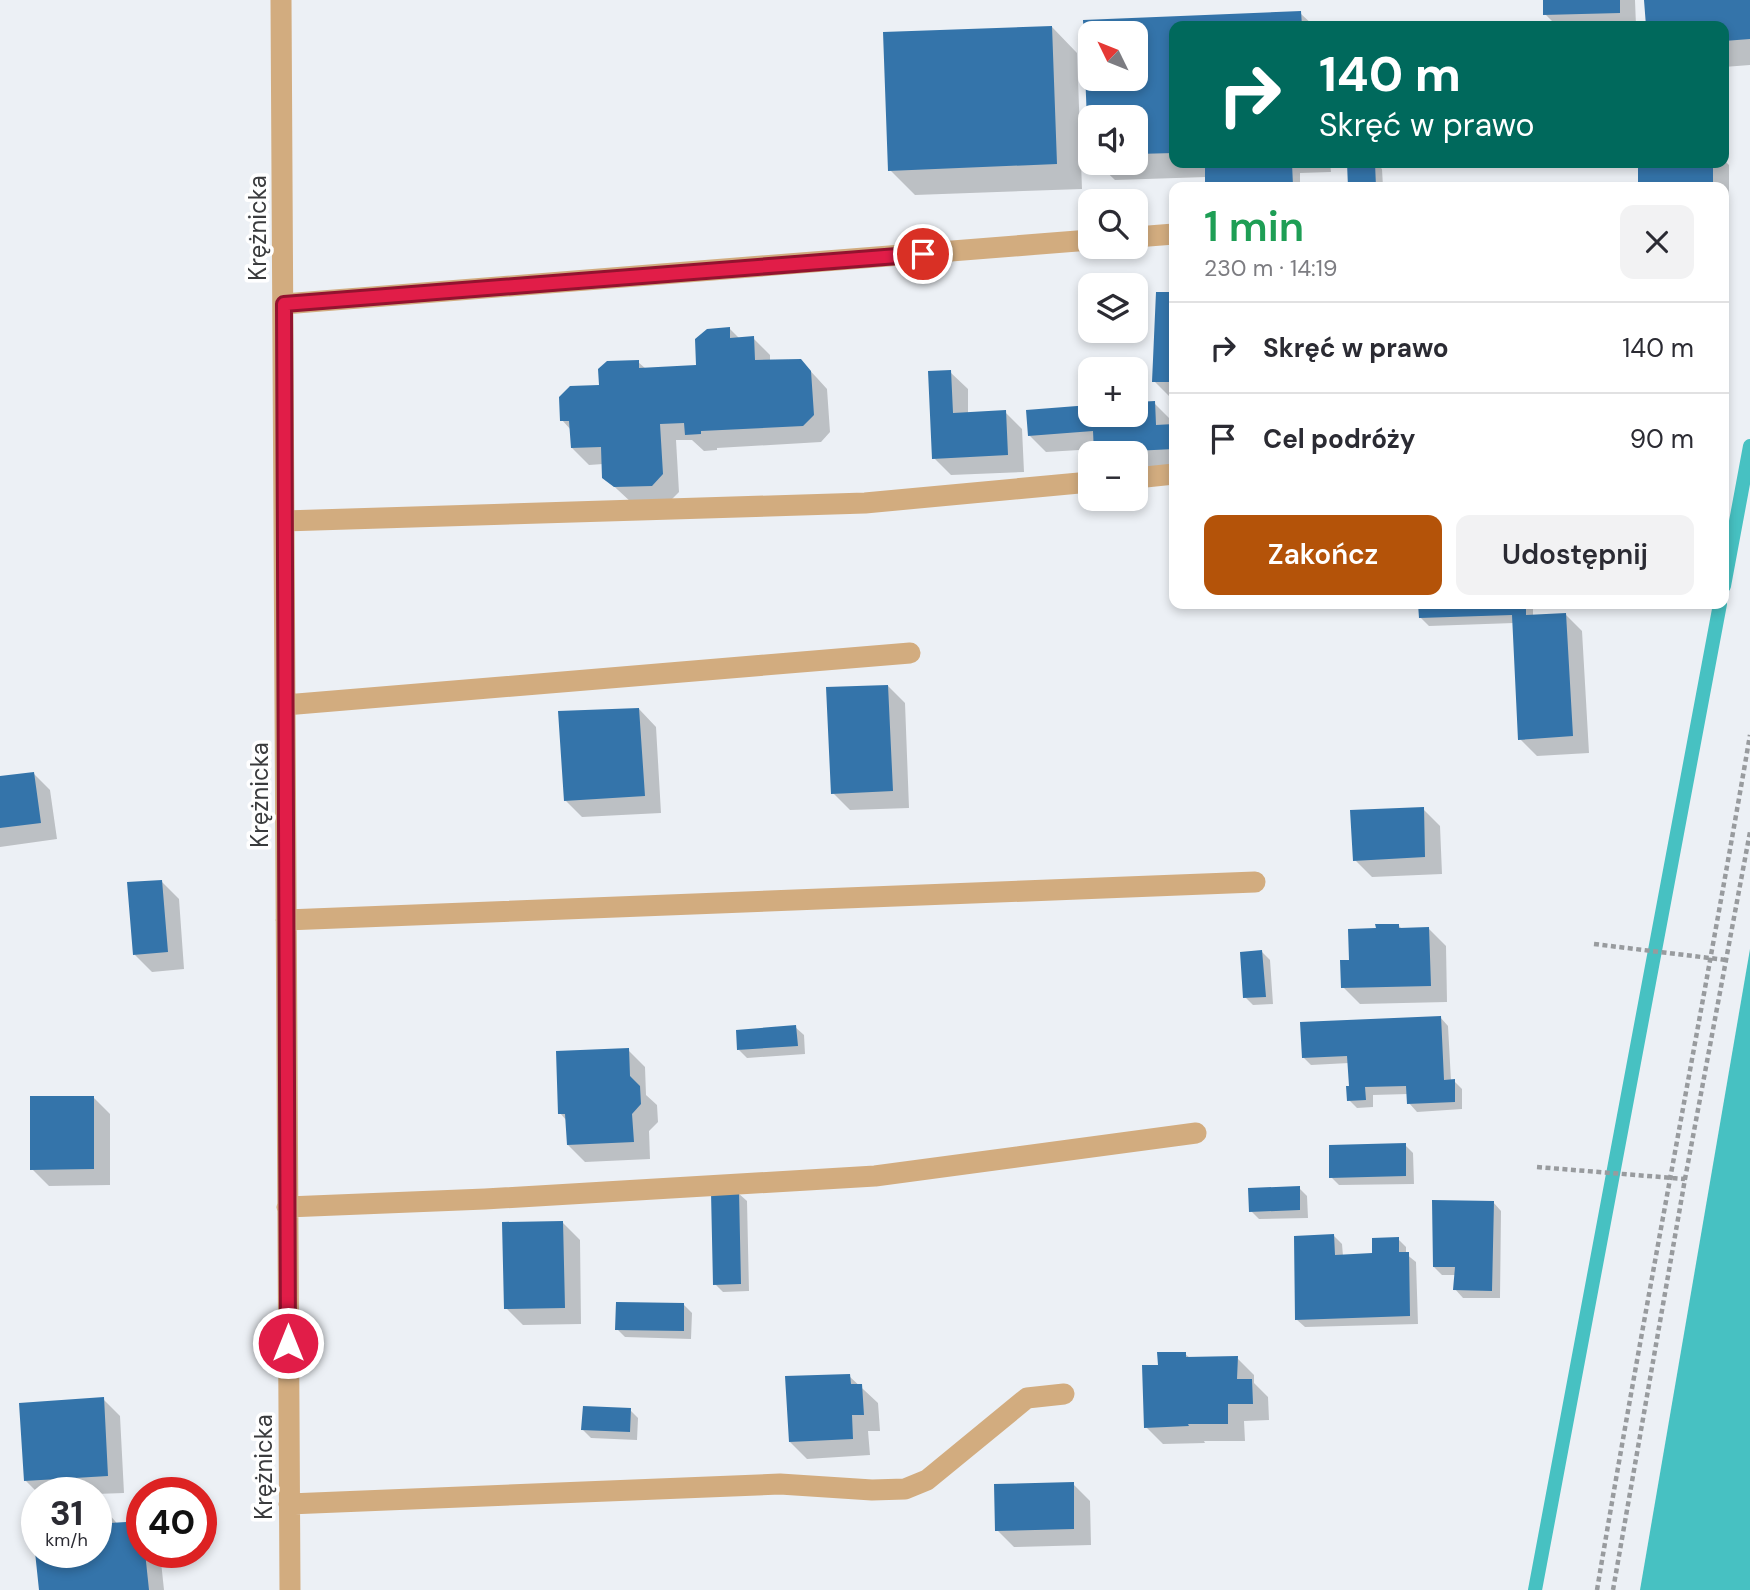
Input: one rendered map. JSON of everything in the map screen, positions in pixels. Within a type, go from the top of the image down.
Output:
[{"type":"street","name":"Krężnicka","points":[[281,0],[290,1590]]},
{"type":"street","points":[[1148,236],[1169,234]]},
{"type":"street","points":[[284,304],[1078,241]]},
{"type":"street","points":[[1148,477],[1169,475]]},
{"type":"street","points":[[284,521],[865,502],[1078,483]]},
{"type":"street","points":[[285,705],[910,653]]},
{"type":"street","points":[[286,920],[1255,881]]},
{"type":"street","points":[[288,1207],[485,1199],[875,1176],[1196,1133]]},
{"type":"street","points":[[289,1504],[780,1484],[872,1490],[905,1489],[927,1480],[1027,1398],[1064,1394]]},
{"type":"path","points":[[1597,1590],[1750,735]]},
{"type":"path","points":[[1613,1590],[1685,1179],[1750,832]]},
{"type":"path","points":[[1594,944],[1726,960]]},
{"type":"path","points":[[1537,1167],[1685,1179]]},
{"type":"water","points":[[1750,949],[1750,1590],[1640,1590]]},
{"type":"building","points":[[1543,0],[1620,0],[1620,13],[1543,15]]},
{"type":"building","points":[[1644,0],[1750,0],[1750,39],[1729,41],[1729,21],[1646,21]]},
{"type":"building","points":[[1301,11],[1302,21],[1169,21],[1169,153],[1148,154],[1148,105],[1086,105],[1086,91],[1148,91],[1148,21],[1083,20]]},
{"type":"building","points":[[1052,26],[1057,164],[888,171],[883,32]]},
{"type":"building","points":[[1205,168],[1292,168],[1293,182],[1205,182]]},
{"type":"building","points":[[1347,168],[1375,168],[1376,182],[1348,182]]},
{"type":"building","points":[[1638,168],[1713,168],[1713,182],[1638,182]]},
{"type":"building","points":[[1156,292],[1169,292],[1169,382],[1152,382]]},
{"type":"building","points":[[730,327],[730,338],[754,336],[755,360],[801,359],[811,371],[814,415],[803,426],[701,431],[701,434],[685,435],[684,423],[660,424],[663,474],[652,486],[614,487],[602,478],[601,447],[571,448],[569,421],[560,421],[559,397],[570,386],[599,385],[598,369],[607,361],[639,360],[639,368],[696,365],[695,339],[707,329]]},
{"type":"building","points":[[951,370],[953,413],[1006,410],[1008,455],[932,459],[928,371]]},
{"type":"building","points":[[1148,401],[1155,401],[1156,425],[1169,424],[1169,449],[1148,450],[1148,441],[1093,441],[1093,431],[1028,436],[1026,410],[1078,406],[1078,427],[1148,427]]},
{"type":"building","points":[[1418,609],[1526,609],[1526,615],[1566,613],[1573,736],[1518,740],[1512,615],[1419,618]]},
{"type":"building","points":[[888,685],[893,791],[831,794],[826,687]]},
{"type":"building","points":[[639,708],[645,796],[564,801],[558,711]]},
{"type":"building","points":[[34,772],[41,823],[0,828],[0,776]]},
{"type":"building","points":[[1424,807],[1425,857],[1353,861],[1350,810]]},
{"type":"building","points":[[162,880],[168,952],[133,955],[127,882]]},
{"type":"building","points":[[1375,924],[1399,924],[1399,928],[1429,927],[1431,986],[1341,988],[1340,960],[1349,960],[1348,929],[1376,928]]},
{"type":"building","points":[[1262,950],[1266,997],[1243,998],[1240,952]]},
{"type":"building","points":[[1441,1016],[1444,1080],[1455,1079],[1455,1102],[1407,1104],[1406,1086],[1365,1087],[1366,1100],[1347,1101],[1347,1056],[1302,1058],[1300,1022]]},
{"type":"building","points":[[796,1025],[798,1046],[737,1050],[736,1030]]},
{"type":"building","points":[[629,1048],[630,1076],[640,1086],[641,1104],[632,1114],[634,1142],[567,1145],[565,1114],[558,1114],[556,1051]]},
{"type":"building","points":[[30,1096],[94,1096],[94,1169],[30,1170]]},
{"type":"building","points":[[1406,1143],[1406,1176],[1329,1178],[1329,1145]]},
{"type":"building","points":[[1300,1186],[1300,1210],[1249,1212],[1248,1188]]},
{"type":"building","points":[[739,1191],[741,1284],[713,1285],[711,1192]]},
{"type":"building","points":[[1432,1200],[1494,1201],[1492,1291],[1453,1290],[1455,1267],[1433,1267]]},
{"type":"building","points":[[563,1221],[565,1308],[504,1309],[502,1222]]},
{"type":"building","points":[[1334,1234],[1335,1255],[1372,1253],[1372,1238],[1399,1237],[1399,1252],[1409,1252],[1410,1316],[1295,1320],[1294,1236]]},
{"type":"building","points":[[616,1302],[684,1303],[684,1331],[615,1330]]},
{"type":"building","points":[[1157,1352],[1186,1352],[1186,1357],[1238,1356],[1237,1379],[1252,1379],[1253,1404],[1228,1404],[1228,1424],[1144,1428],[1142,1365],[1158,1365]]},
{"type":"building","points":[[850,1374],[851,1384],[862,1384],[864,1415],[852,1415],[853,1439],[789,1442],[785,1376]]},
{"type":"building","points":[[104,1397],[108,1476],[24,1477],[19,1403]]},
{"type":"building","points":[[583,1406],[631,1408],[630,1432],[581,1430]]},
{"type":"building","points":[[1074,1482],[1074,1529],[995,1531],[994,1484]]},
{"type":"building","points":[[126,1522],[126,1568],[147,1568],[149,1590],[39,1590],[37,1568],[112,1568],[112,1523]]},
{"type":"waterway","points":[[1729,559],[1750,446]]},
{"type":"waterway","points":[[1535,1590],[1719,609]]},
{"type":"route","points":[[288,1343],[284,304],[923,254]]}]
